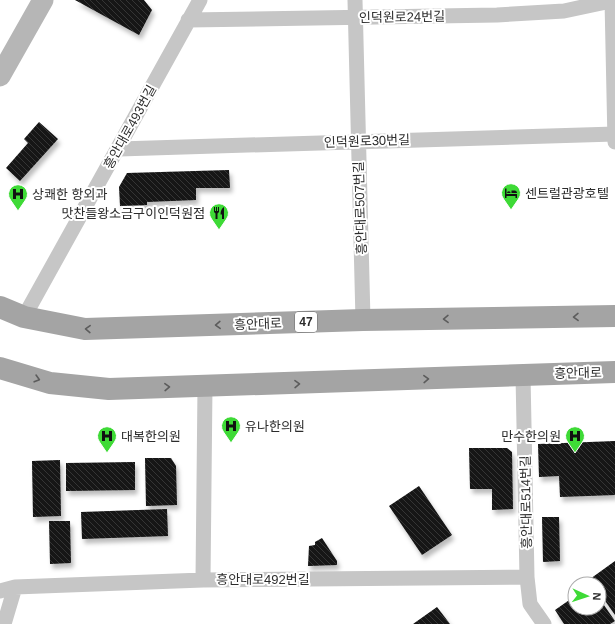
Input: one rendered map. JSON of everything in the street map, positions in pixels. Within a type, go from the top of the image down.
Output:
[{"type":"main road","name":"흥안대로","points":[[0,307],[24,317],[85,329],[363,320],[615,316]]},
{"type":"main road","name":"흥안대로","points":[[0,368],[50,383],[109,389],[615,372]]},
{"type":"street","points":[[0,76],[43,0]]},
{"type":"street","name":"흥안대로493번길","points":[[24,317],[119,149],[200,0]]},
{"type":"street","name":"흥안대로507번길","points":[[355,0],[363,320]]},
{"type":"street","points":[[613,0],[615,142]]},
{"type":"street","name":"인덕원로24번길","points":[[188,20],[356,18],[564,11],[613,0]]},
{"type":"street","name":"인덕원로30번길","points":[[119,149],[615,134]]},
{"type":"street","name":"흥안대로514번길","points":[[523,374],[527,577],[530,604],[544,624]]},
{"type":"street","points":[[203,580],[205,386]]},
{"type":"street","name":"흥안대로492번길","points":[[0,591],[15,587],[203,580],[527,577]]},
{"type":"street","points":[[4,624],[15,587]]},
{"type":"building","points":[[75,0],[144,0],[152,10],[139,35]]},
{"type":"building","points":[[39,122],[58,139],[20,181],[6,168],[28,143],[24,139]]},
{"type":"building","points":[[229,170],[230,188],[196,188],[196,200],[147,202],[147,205],[120,206],[119,187],[127,173]]},
{"type":"building","points":[[615,441],[615,495],[560,497],[559,476],[539,477],[538,444]]},
{"type":"building","points":[[469,448],[507,448],[512,452],[513,509],[492,510],[492,489],[470,489]]},
{"type":"building","points":[[145,458],[171,458],[176,466],[177,505],[146,506]]},
{"type":"building","points":[[60,460],[61,516],[33,517],[32,461]]},
{"type":"building","points":[[135,462],[135,490],[66,491],[66,463]]},
{"type":"building","points":[[419,486],[452,535],[422,555],[389,506]]},
{"type":"building","points":[[167,509],[168,536],[82,539],[81,512]]},
{"type":"building","points":[[542,517],[559,517],[560,561],[543,562]]},
{"type":"building","points":[[49,521],[70,521],[71,563],[50,564]]},
{"type":"building","points":[[322,538],[337,561],[337,565],[308,566],[309,546],[315,545],[315,542]]},
{"type":"building","points":[[615,561],[615,615],[607,604],[607,576],[594,576]]},
{"type":"building","points":[[567,602],[567,616],[607,616],[607,610],[615,621],[610,624],[564,624],[555,610]]},
{"type":"building","points":[[437,607],[450,624],[413,624]]},
{"type":"place","name":"센트럴관광호텔","points":[[511,210]]},
{"type":"place","name":"상쾌한 항외과","points":[[18,211]]},
{"type":"place","name":"맛찬들왕소금구이인덕원점","points":[[219,230]]},
{"type":"place","name":"유나한의원","points":[[231,443]]},
{"type":"place","name":"대복한의원","points":[[107,453]]},
{"type":"place","name":"만수한의원","points":[[575,453]]}]
